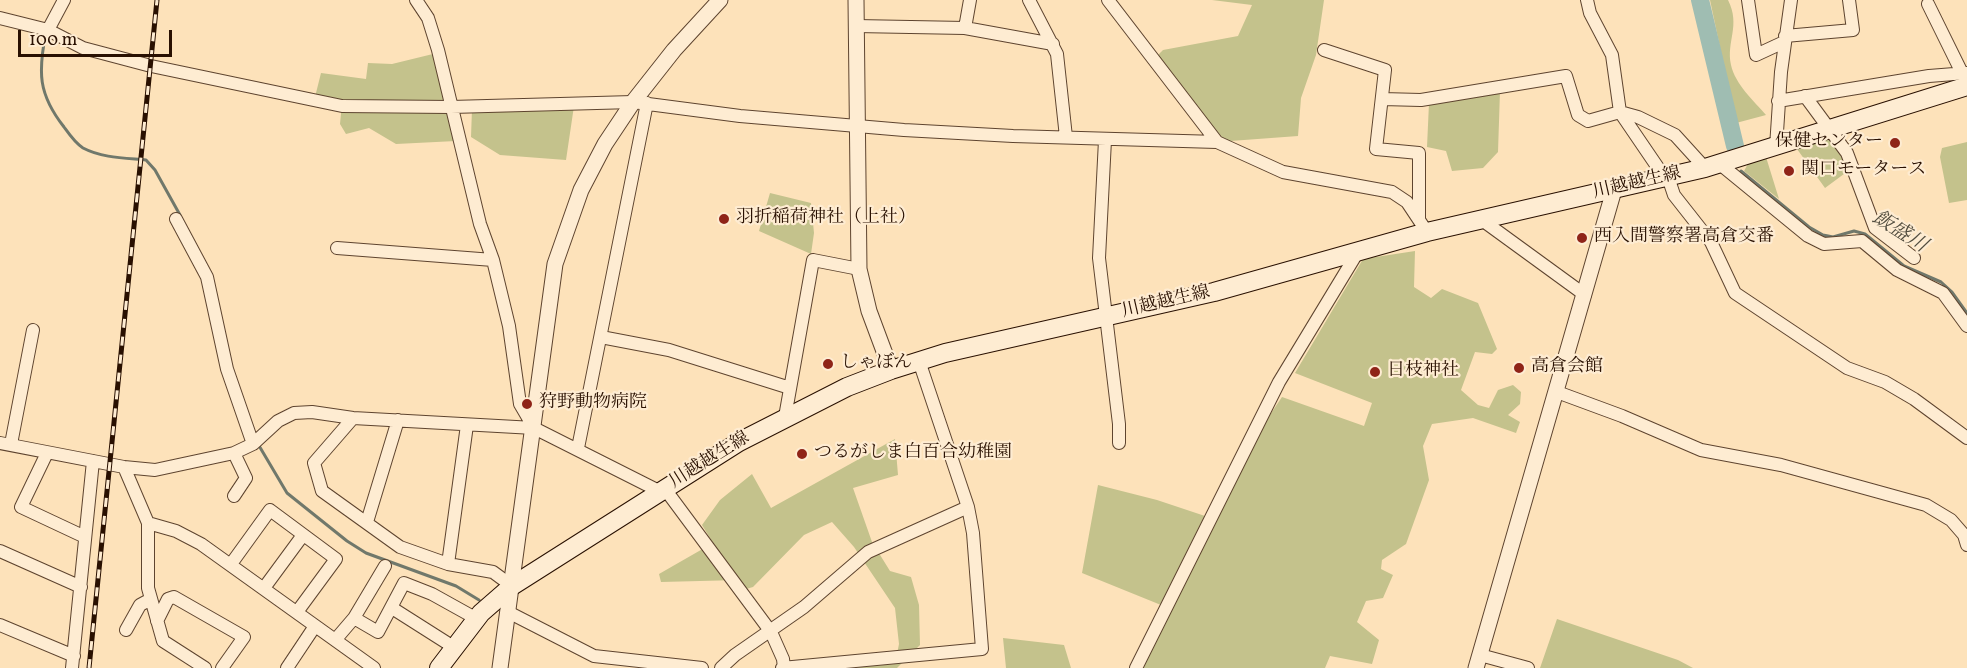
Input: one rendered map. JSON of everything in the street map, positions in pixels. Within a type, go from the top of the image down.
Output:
[{"type":"main road","name":"川越越生線","points":[[439,668],[477,619],[512,586],[739,442],[847,387],[919,361],[1214,292],[1359,249],[1423,225],[1482,220],[1712,166],[1832,130],[1965,77]]},
{"type":"street","points":[[48,30],[64,0]]},
{"type":"street","points":[[416,0],[428,18],[480,224],[493,260],[509,326],[520,404],[534,428]]},
{"type":"street","points":[[500,668],[555,264],[581,190],[606,144],[640,102],[674,50],[720,0]]},
{"type":"street","points":[[856,0],[859,269],[869,311],[891,370]]},
{"type":"street","points":[[965,28],[970,0]]},
{"type":"street","points":[[1029,0],[1053,44],[1060,72],[1066,137]]},
{"type":"street","points":[[1108,0],[1217,142]]},
{"type":"street","points":[[1587,0],[1590,13],[1612,55],[1620,112],[1667,178],[1674,195],[1711,242],[1735,293],[1847,368],[1885,382],[1914,399],[1967,438]]},
{"type":"street","points":[[1748,0],[1755,55],[1784,39],[1853,30],[1849,0]]},
{"type":"street","points":[[1776,147],[1784,39],[1791,0]]},
{"type":"street","points":[[1778,101],[1965,77],[1928,4]]},
{"type":"street","points":[[0,18],[48,30],[83,48],[150,66],[342,106],[451,107],[640,102],[740,116],[1013,136],[1217,142],[1283,172],[1392,192],[1407,202],[1423,225]]},
{"type":"street","points":[[856,26],[965,28],[1053,44]]},
{"type":"street","points":[[1324,50],[1385,70],[1376,148],[1419,153],[1423,225]]},
{"type":"street","points":[[1382,99],[1421,100],[1566,76],[1578,115],[1588,121],[1620,112],[1638,117],[1675,135],[1712,166],[1808,236],[1824,244],[1862,241],[1897,270],[1943,293],[1967,326]]},
{"type":"street","points":[[1805,96],[1847,153],[1875,228],[1914,258]]},
{"type":"street","points":[[578,448],[601,337],[640,102]]},
{"type":"street","points":[[1105,140],[1099,258],[1119,443]]},
{"type":"street","points":[[1528,668],[1478,661],[1614,190]]},
{"type":"street","points":[[176,219],[207,277],[227,369],[253,444]]},
{"type":"street","points":[[1482,220],[1585,295]]},
{"type":"street","points":[[337,248],[493,260]]},
{"type":"street","points":[[1136,668],[1279,382],[1359,249]]},
{"type":"street","points":[[785,417],[813,260],[859,269]]},
{"type":"street","points":[[33,330],[5,444],[47,453],[124,467],[155,470],[234,453],[253,444],[278,421],[294,413],[312,412],[353,418],[534,428],[663,491],[771,632],[783,659],[783,668],[982,649],[974,533],[968,507],[919,361]]},
{"type":"street","points":[[601,337],[669,350],[790,388]]},
{"type":"street","points":[[1557,392],[1622,416],[1701,450],[1781,465],[1926,505],[1951,520],[1964,535],[1967,545]]},
{"type":"street","points":[[353,418],[314,463],[322,491],[400,547],[448,564],[493,572],[512,586]]},
{"type":"street","points":[[366,522],[398,420]]},
{"type":"street","points":[[448,564],[467,425]]},
{"type":"street","points":[[47,453],[21,507],[85,537]]},
{"type":"street","points":[[234,453],[246,478],[234,496]]},
{"type":"street","points":[[0,625],[73,662],[93,461]]},
{"type":"street","points":[[124,467],[148,523],[148,588],[163,642],[205,668]]},
{"type":"street","points":[[721,668],[735,655],[771,632],[868,552],[968,507]]},
{"type":"street","points":[[231,564],[270,510],[336,559],[297,612]]},
{"type":"street","points":[[148,523],[176,531],[231,564],[374,668]]},
{"type":"street","points":[[264,588],[303,535]]},
{"type":"street","points":[[0,551],[81,587]]},
{"type":"street","points":[[336,639],[354,618],[385,566]]},
{"type":"street","points":[[354,618],[378,632],[404,583],[432,594],[477,619]]},
{"type":"street","points":[[157,621],[168,599],[174,597],[244,637],[222,668]]},
{"type":"street","points":[[126,630],[140,605],[151,599]]},
{"type":"street","points":[[392,608],[454,648]]},
{"type":"street","points":[[508,612],[594,656],[702,668]]},
{"type":"street","points":[[287,668],[315,627]]},
{"type":"shaded area","points":[[1212,0],[1324,0],[1316,55],[1301,98],[1298,136],[1217,142],[1154,59],[1163,50],[1238,36],[1252,5]]},
{"type":"shaded area","points":[[1710,0],[1728,0],[1733,18],[1730,56],[1733,72],[1736,79],[1766,115],[1736,123]]},
{"type":"shaded area","points":[[437,53],[456,141],[396,144],[369,128],[346,134],[340,124],[342,103],[315,97],[321,73],[366,79],[368,63],[392,64]]},
{"type":"shaded area","points":[[1500,91],[1498,152],[1483,168],[1452,171],[1446,151],[1427,147],[1429,103]]},
{"type":"shaded area","points":[[574,106],[566,160],[500,155],[471,137],[472,109]]},
{"type":"shaded area","points":[[1833,136],[1848,171],[1825,188],[1797,149]]},
{"type":"shaded area","points":[[1967,142],[1967,200],[1949,203],[1940,157],[1942,148]]},
{"type":"shaded area","points":[[1766,157],[1779,199],[1744,171],[1749,162]]},
{"type":"shaded area","points":[[770,193],[811,203],[814,233],[811,254],[759,231]]},
{"type":"shaded area","points":[[1415,251],[1414,287],[1431,298],[1442,289],[1478,303],[1497,349],[1492,354],[1475,352],[1461,390],[1478,405],[1489,408],[1498,390],[1513,385],[1521,392],[1520,404],[1508,415],[1520,422],[1516,433],[1473,418],[1432,424],[1423,446],[1429,480],[1406,544],[1382,560],[1381,569],[1393,575],[1383,598],[1366,601],[1357,622],[1379,640],[1372,664],[1330,656],[1325,668],[1138,668],[1161,605],[1082,573],[1098,485],[1157,500],[1214,519],[1259,431],[1282,397],[1364,426],[1372,403],[1295,373],[1363,259]]},
{"type":"shaded area","points":[[895,439],[898,475],[853,488],[872,542],[890,571],[911,577],[919,605],[920,645],[897,668],[850,668],[895,664],[899,644],[895,608],[854,547],[832,522],[804,535],[753,587],[746,589],[739,580],[661,582],[659,574],[713,543],[702,525],[720,500],[752,474],[771,508]]},
{"type":"shaded area","points":[[1557,619],[1678,660],[1693,668],[1540,668]]},
{"type":"shaded area","points":[[1003,638],[1064,645],[1071,668],[1006,668]]},
{"type":"waterway","name":"飯盛川","points":[[1700,0],[1735,146]]},
{"type":"waterway","points":[[46,32],[41,71],[42,82],[49,104],[68,133],[80,146],[98,154],[146,160],[155,170],[180,215]]},
{"type":"waterway","name":"飯盛川","points":[[1741,171],[1809,227],[1823,235],[1833,237],[1854,231],[1865,234],[1904,266],[1941,282],[1952,292],[1967,313]]},
{"type":"waterway","points":[[258,444],[287,493],[347,541],[366,553],[456,586],[479,600]]},
{"type":"railway","points":[[89,668],[157,0]]},
{"type":"place","name":"保健センター","points":[[1895,143]]},
{"type":"place","name":"関口モータース","points":[[1789,171]]},
{"type":"place","name":"羽折稲荷神社（上社）","points":[[724,219]]},
{"type":"place","name":"西入間警察署高倉交番","points":[[1582,238]]},
{"type":"place","name":"しゃぼん","points":[[828,364]]},
{"type":"place","name":"高倉会館","points":[[1519,368]]},
{"type":"place","name":"日枝神社","points":[[1375,372]]},
{"type":"place","name":"狩野動物病院","points":[[527,404]]},
{"type":"place","name":"つるがしま白百合幼稚園","points":[[802,454]]}]
